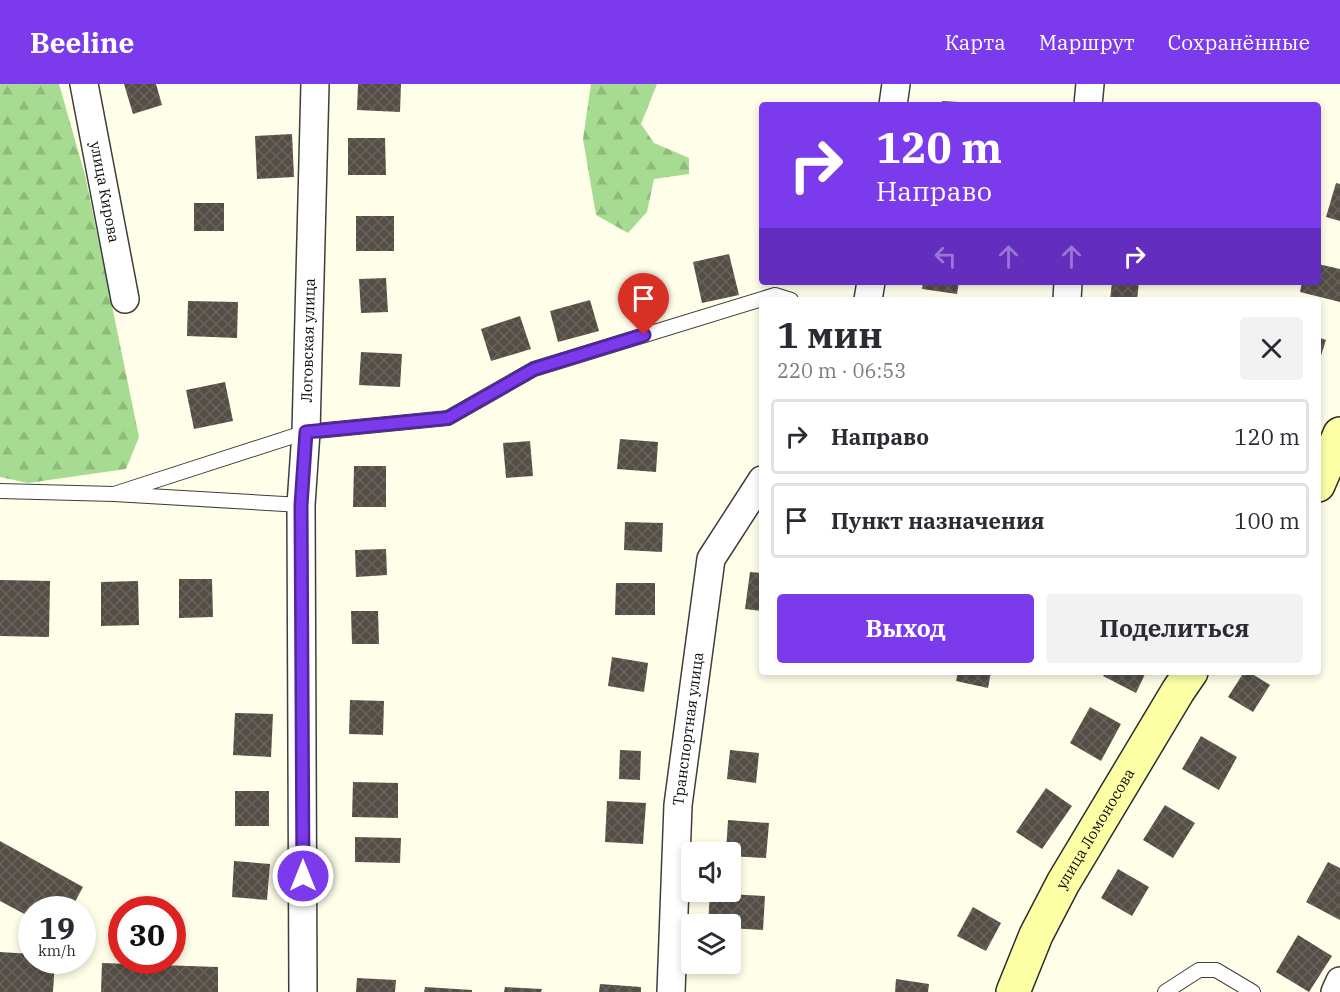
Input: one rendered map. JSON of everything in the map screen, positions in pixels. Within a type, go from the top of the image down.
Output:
[{"type":"main road","points":[[1321,478],[1340,434]]},
{"type":"main road","name":"улица Ломоносова","points":[[1017,991],[1036,935],[1063,884],[1189,675]]},
{"type":"street","name":"улица Кирова","points":[[84,84],[125,299]]},
{"type":"street","name":"Логовская улица","points":[[303,992],[301,505],[306,432],[315,84]]},
{"type":"street","points":[[893,102],[896,84]]},
{"type":"street","points":[[1088,102],[1090,84]]},
{"type":"street","name":"Транспортная улица","points":[[671,992],[678,805],[711,559],[759,485]]},
{"type":"street","points":[[1335,992],[1340,981]]},
{"type":"lane","points":[[114,494],[306,432],[448,418],[534,369],[759,300]]},
{"type":"lane","points":[[0,491],[114,494],[301,505]]},
{"type":"lane","points":[[1166,992],[1199,970],[1216,970],[1253,992]]},
{"type":"green space","points":[[0,84],[59,84],[85,175],[139,437],[126,469],[28,483],[0,477]]},
{"type":"green space","points":[[591,84],[657,84],[641,124],[654,143],[689,158],[689,174],[654,179],[647,212],[628,233],[596,215],[583,139]]},
{"type":"building","points":[[124,84],[156,84],[162,105],[133,114]]},
{"type":"building","points":[[358,84],[401,84],[400,112],[357,110]]},
{"type":"building","points":[[292,134],[294,177],[257,179],[255,136]]},
{"type":"building","points":[[348,138],[385,138],[386,175],[348,175]]},
{"type":"building","points":[[1336,183],[1340,184],[1340,221],[1326,217]]},
{"type":"building","points":[[194,203],[224,203],[224,231],[194,231]]},
{"type":"building","points":[[356,216],[394,216],[394,251],[356,251]]},
{"type":"building","points":[[729,254],[739,295],[702,303],[693,262]]},
{"type":"building","points":[[1321,265],[1340,269],[1340,302],[1300,292],[1301,285],[1321,285]]},
{"type":"building","points":[[386,278],[388,312],[361,313],[359,279]]},
{"type":"building","points":[[923,285],[958,285],[957,294],[922,289]]},
{"type":"building","points":[[1112,285],[1139,285],[1137,297],[1110,297]]},
{"type":"building","points":[[590,300],[599,331],[558,342],[550,311]]},
{"type":"building","points":[[188,301],[238,302],[237,338],[187,336]]},
{"type":"building","points":[[520,316],[531,349],[491,361],[481,329]]},
{"type":"building","points":[[1321,338],[1326,340],[1321,356]]},
{"type":"building","points":[[361,352],[402,354],[400,387],[359,385]]},
{"type":"building","points":[[225,382],[233,421],[194,429],[186,390]]},
{"type":"building","points":[[620,439],[658,442],[656,472],[617,469]]},
{"type":"building","points":[[530,441],[533,476],[506,478],[503,443]]},
{"type":"building","points":[[354,466],[386,466],[386,507],[353,507]]},
{"type":"building","points":[[625,522],[663,523],[662,552],[624,550]]},
{"type":"building","points":[[386,549],[387,575],[356,577],[355,550]]},
{"type":"building","points":[[750,572],[759,573],[759,611],[745,609]]},
{"type":"building","points":[[179,579],[212,579],[213,617],[179,618]]},
{"type":"building","points":[[0,580],[50,581],[49,637],[0,636]]},
{"type":"building","points":[[138,581],[139,625],[101,626],[101,582]]},
{"type":"building","points":[[616,583],[655,583],[655,615],[615,615]]},
{"type":"building","points":[[351,611],[378,611],[379,644],[352,644]]},
{"type":"building","points":[[612,657],[648,663],[644,692],[608,686]]},
{"type":"building","points":[[957,675],[990,675],[988,688],[956,681]]},
{"type":"building","points":[[1104,675],[1145,675],[1136,693]]},
{"type":"building","points":[[1242,675],[1254,675],[1270,685],[1253,712],[1228,697]]},
{"type":"building","points":[[350,700],[384,701],[383,735],[349,734]]},
{"type":"building","points":[[1090,707],[1121,724],[1101,761],[1070,743]]},
{"type":"building","points":[[235,713],[273,714],[271,757],[233,755]]},
{"type":"building","points":[[1201,736],[1237,757],[1219,790],[1182,769]]},
{"type":"building","points":[[620,750],[641,751],[640,780],[619,779]]},
{"type":"building","points":[[730,750],[759,753],[756,783],[727,779]]},
{"type":"building","points":[[353,782],[398,783],[398,818],[352,817]]},
{"type":"building","points":[[1046,788],[1072,806],[1042,849],[1016,832]]},
{"type":"building","points":[[235,791],[269,791],[269,826],[235,826]]},
{"type":"building","points":[[607,801],[646,803],[643,844],[605,842]]},
{"type":"building","points":[[1165,805],[1195,823],[1173,858],[1143,840]]},
{"type":"building","points":[[728,820],[769,823],[766,858],[741,857],[741,842],[727,842]]},
{"type":"building","points":[[355,837],[401,838],[400,863],[355,862]]},
{"type":"building","points":[[0,841],[83,887],[78,896],[18,896],[18,911],[0,901]]},
{"type":"building","points":[[234,861],[270,864],[267,900],[232,897]]},
{"type":"building","points":[[1328,862],[1340,868],[1340,920],[1306,902]]},
{"type":"building","points":[[1118,869],[1149,887],[1132,916],[1101,898]]},
{"type":"building","points":[[741,895],[765,896],[763,930],[741,929],[741,914],[709,914],[709,902],[741,902]]},
{"type":"building","points":[[973,907],[1001,923],[986,951],[957,936]]},
{"type":"building","points":[[1298,935],[1332,956],[1309,992],[1276,972]]},
{"type":"building","points":[[0,952],[18,953],[18,974],[54,974],[53,992],[0,992]]},
{"type":"building","points":[[102,963],[108,963],[108,974],[186,974],[186,966],[218,967],[218,992],[101,992]]},
{"type":"building","points":[[357,978],[396,980],[395,992],[356,992]]},
{"type":"building","points":[[896,979],[929,984],[928,992],[895,992]]},
{"type":"building","points":[[600,984],[641,987],[641,992],[599,992]]},
{"type":"building","points":[[425,987],[472,990],[472,992],[424,992]]},
{"type":"building","points":[[505,987],[542,989],[541,992],[504,992]]},
{"type":"route","points":[[303,876],[301,505],[306,432],[448,418],[534,369],[644,335]]}]
